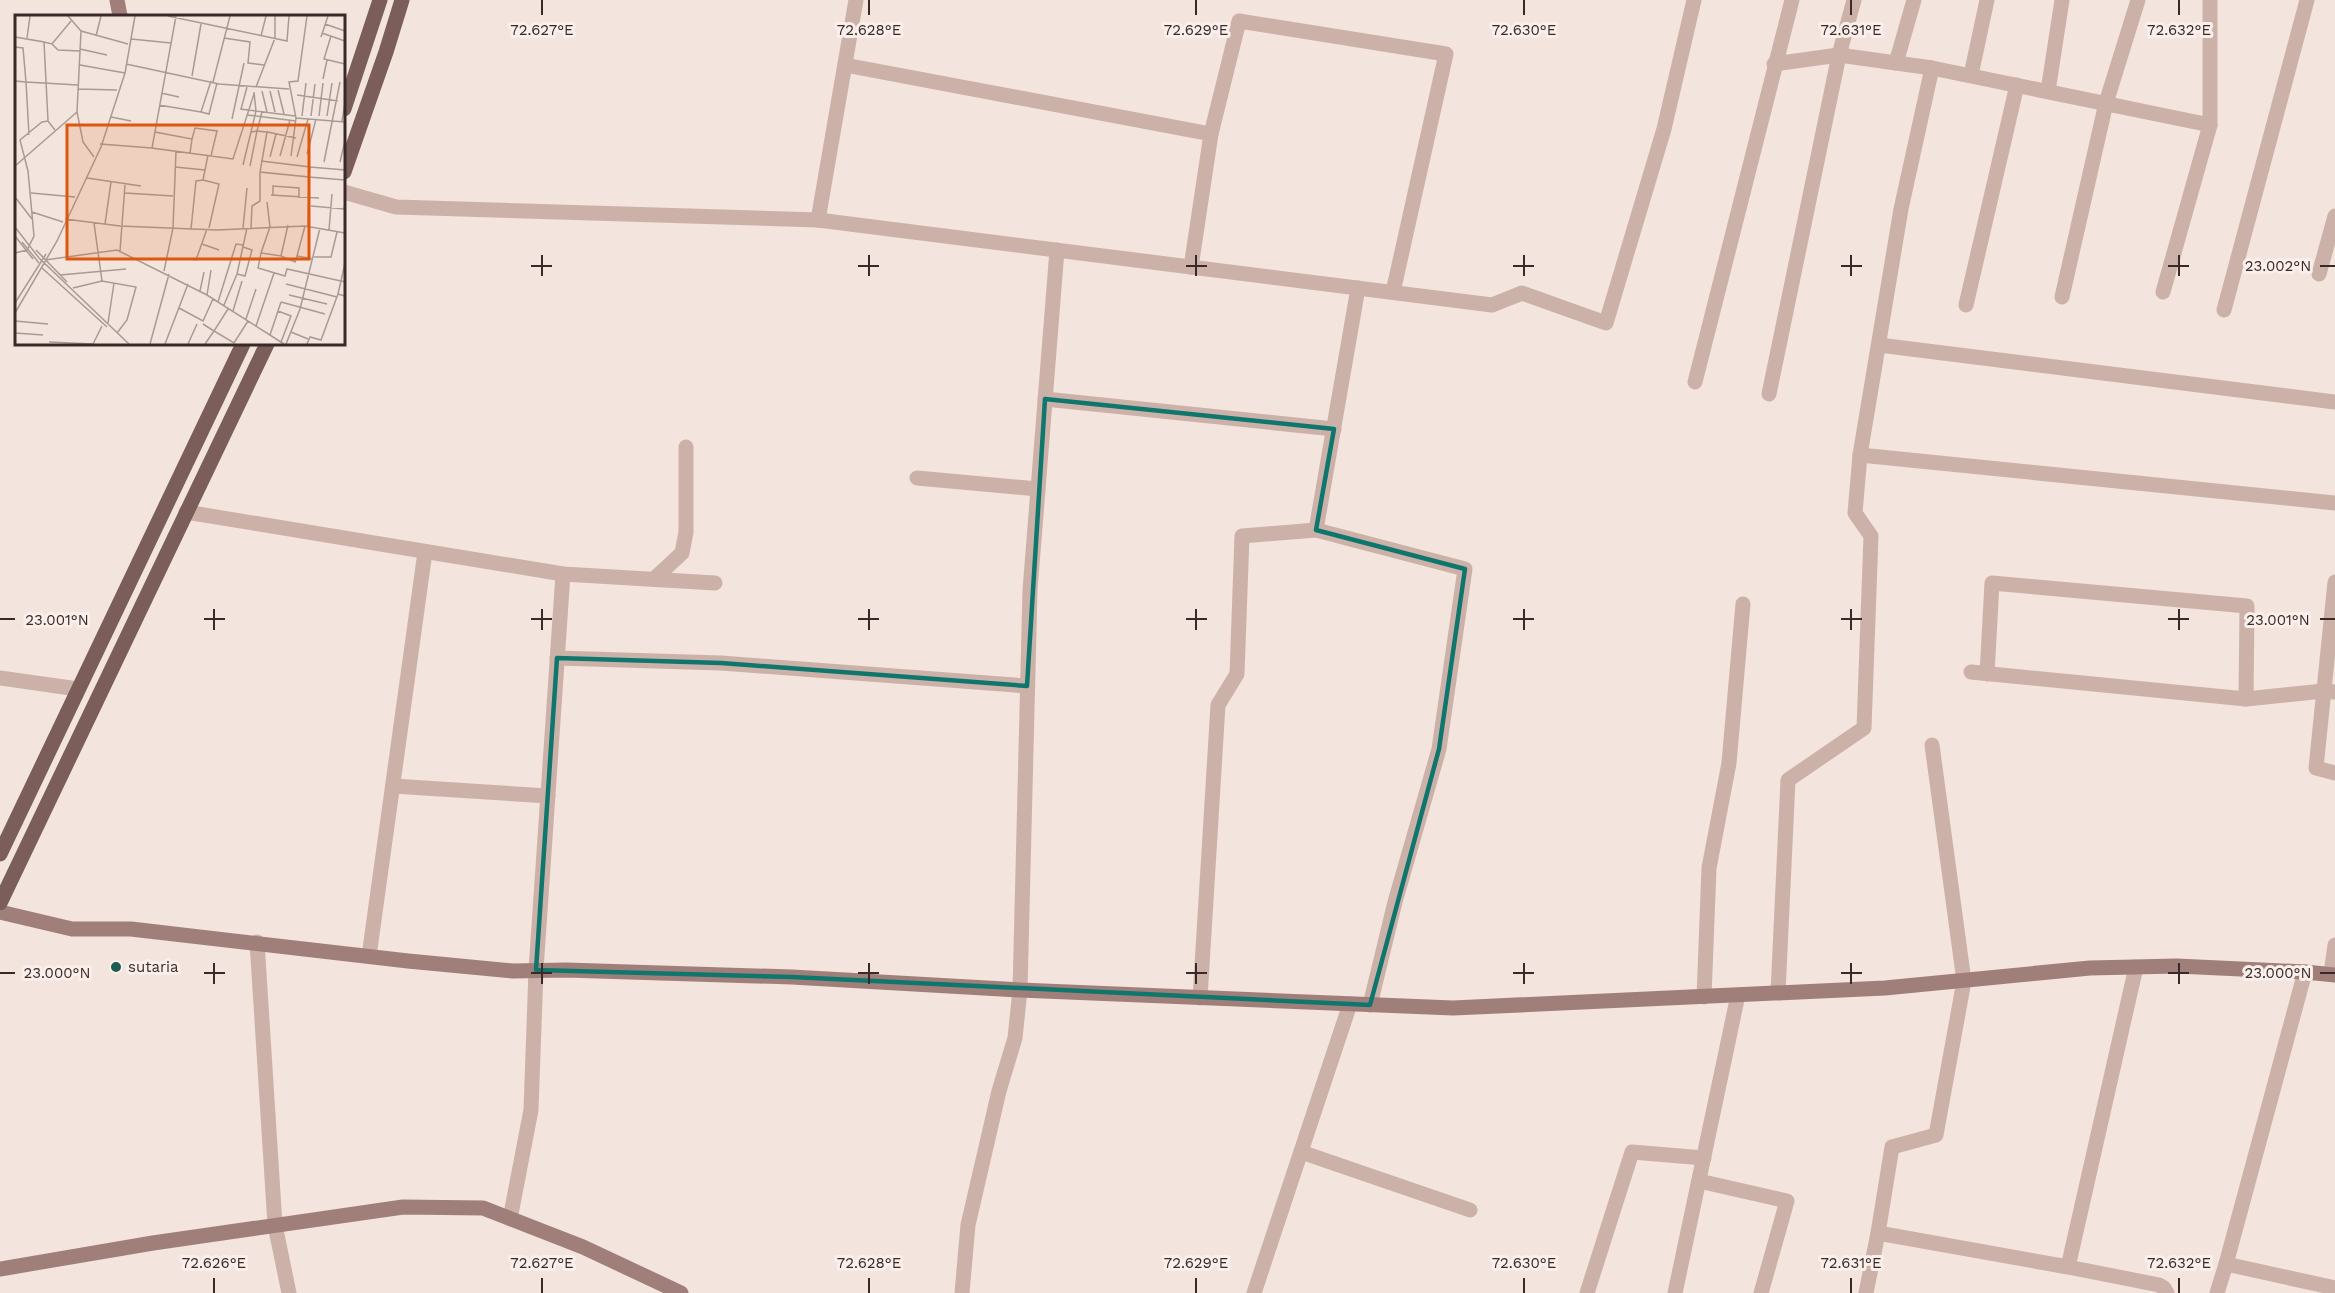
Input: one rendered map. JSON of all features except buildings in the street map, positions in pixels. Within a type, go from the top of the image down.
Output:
[{"type":"main road","points":[[345,106],[380,0]]},
{"type":"main road","points":[[345,169],[402,0]]},
{"type":"main road","points":[[0,854],[243,345]]},
{"type":"main road","points":[[0,903],[267,345]]},
{"type":"street","points":[[117,0],[120,15]]},
{"type":"street","points":[[818,220],[856,0]]},
{"type":"street","points":[[345,192],[396,207],[818,220],[1492,305],[1521,293],[1606,323],[1664,129],[1694,0]]},
{"type":"street","points":[[1695,382],[1792,0]]},
{"type":"street","points":[[1769,394],[1839,55],[1854,0]]},
{"type":"street","points":[[1896,63],[1914,0]]},
{"type":"street","points":[[1971,75],[1988,0]]},
{"type":"street","points":[[2048,91],[2062,0]]},
{"type":"street","points":[[2062,297],[2106,103],[2138,0]]},
{"type":"street","points":[[2163,292],[2210,125],[2210,0]]},
{"type":"street","points":[[2223,310],[2307,0]]},
{"type":"street","points":[[1191,267],[1211,134],[1239,21],[1446,54],[1394,292]]},
{"type":"street","points":[[1774,64],[1839,55],[1932,68],[2210,125]]},
{"type":"street","points":[[845,65],[1211,134]]},
{"type":"street","points":[[1778,993],[1788,780],[1864,728],[1871,536],[1855,513],[1860,455],[1901,209],[1932,68]]},
{"type":"street","points":[[1966,305],[2017,85]]},
{"type":"street","points":[[2319,274],[2335,216]]},
{"type":"street","points":[[962,1293],[968,1225],[999,1090],[1015,1038],[1020,990],[1030,590],[1057,250]]},
{"type":"street","points":[[1316,530],[1358,288]]},
{"type":"street","points":[[1879,345],[2335,402]]},
{"type":"street","points":[[1045,399],[1334,429]]},
{"type":"street","points":[[654,579],[682,553],[686,532],[686,447]]},
{"type":"street","points":[[1860,455],[2335,503]]},
{"type":"street","points":[[917,478],[1038,489]]},
{"type":"street","points":[[186,512],[562,574],[715,583]]},
{"type":"street","points":[[1200,998],[1218,705],[1237,674],[1242,536],[1316,530],[1465,569],[1439,749],[1395,902],[1370,1005]]},
{"type":"street","points":[[369,956],[425,552]]},
{"type":"street","points":[[510,1219],[531,1110],[536,970],[562,574]]},
{"type":"street","points":[[2335,582],[2329,691],[2316,768],[2335,773]]},
{"type":"street","points":[[1987,674],[1992,583],[2247,606],[2246,699]]},
{"type":"street","points":[[1704,997],[1709,868],[1729,763],[1743,604]]},
{"type":"street","points":[[557,658],[721,663],[1028,686]]},
{"type":"street","points":[[1971,672],[2246,699],[2329,691]]},
{"type":"street","points":[[0,678],[78,689]]},
{"type":"street","points":[[1866,1293],[1892,1147],[1936,1135],[1964,981],[1932,745]]},
{"type":"street","points":[[393,786],[548,796]]},
{"type":"street","points":[[0,912],[72,928],[131,929],[513,971],[792,977],[1020,990],[1453,1008],[1885,988],[2090,968],[2177,966],[2333,975],[2335,945]]},
{"type":"street","points":[[257,942],[275,1225],[290,1293]]},
{"type":"street","points":[[2068,1267],[2136,967]]},
{"type":"street","points":[[2217,1293],[2305,972]]},
{"type":"street","points":[[1675,1293],[1738,995]]},
{"type":"street","points":[[1254,1293],[1350,1004]]},
{"type":"street","points":[[1300,1152],[1470,1210]]},
{"type":"street","points":[[1587,1293],[1632,1152],[1704,1158]]},
{"type":"street","points":[[1699,1181],[1787,1201],[1761,1293]]},
{"type":"street","points":[[0,1269],[153,1243],[403,1207],[483,1208],[584,1246],[681,1293]]},
{"type":"street","points":[[1878,1233],[2159,1285],[2167,1293]]},
{"type":"street","points":[[2226,1264],[2335,1288]]},
{"type":"highlighted area","points":[[1045,399],[1334,429],[1316,530],[1465,569],[1439,749],[1370,1005],[792,977],[536,970],[557,658],[721,663],[1027,686]]},
{"type":"place","name":"sutaria","points":[[116,967]]}]
